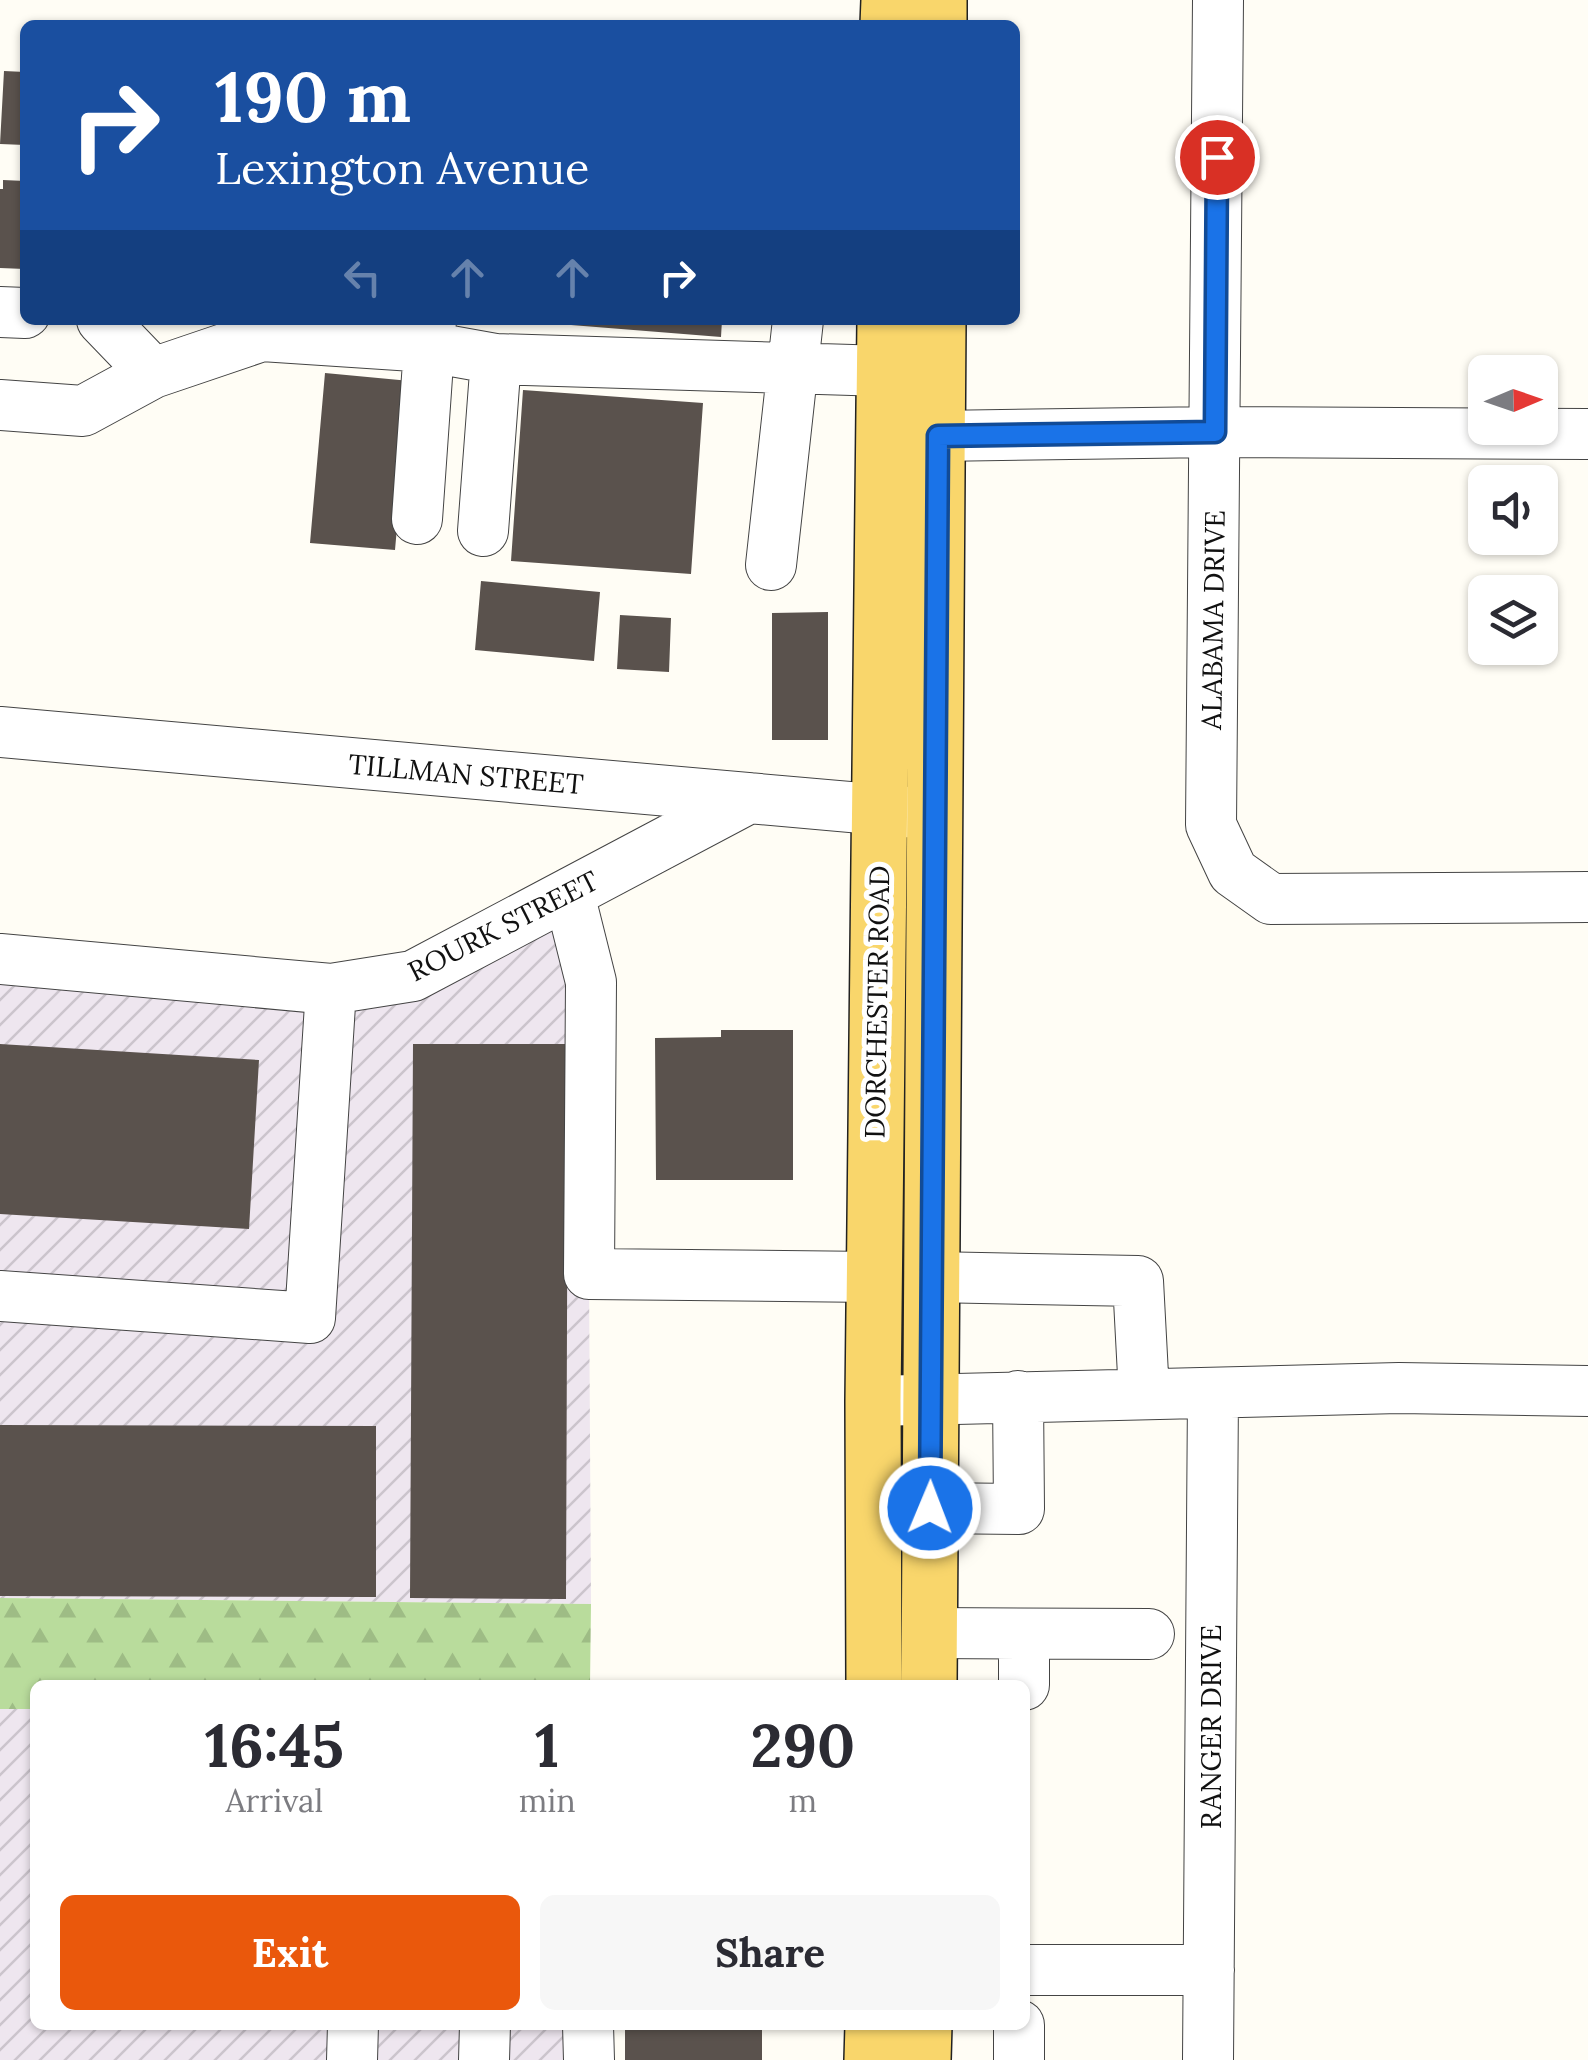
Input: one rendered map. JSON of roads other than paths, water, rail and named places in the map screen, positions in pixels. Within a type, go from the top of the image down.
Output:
[{"type":"main road","name":"DORCHESTER ROAD","points":[[929,1659],[938,325]]},
{"type":"main road","name":"DORCHESTER ROAD","points":[[874,1680],[874,1277],[885,345]]},
{"type":"main road","points":[[872,2060],[873,2030]]},
{"type":"main road","points":[[924,2030],[924,2060]]},
{"type":"street","name":"ALABAMA DRIVE","points":[[1218,0],[1211,825],[1233,872],[1271,899],[1588,896]]},
{"type":"street","points":[[107,325],[153,373]]},
{"type":"street","points":[[417,519],[430,334]]},
{"type":"street","points":[[0,404],[83,411],[153,373],[262,336],[430,334],[496,360],[796,344],[885,345]]},
{"type":"street","points":[[772,566],[796,344]]},
{"type":"street","points":[[483,531],[496,360]]},
{"type":"street","points":[[938,436],[1215,432],[1588,434]]},
{"type":"street","name":"TILLMAN STREET","points":[[0,732],[933,815]]},
{"type":"street","name":"ROURK STREET","points":[[0,959],[331,989],[413,976],[749,798]]},
{"type":"street","points":[[569,894],[592,982],[589,1274],[874,1277]]},
{"type":"street","points":[[0,1296],[310,1318],[331,989]]},
{"type":"street","points":[[932,1277],[1138,1280],[1144,1394]]},
{"type":"street","points":[[873,1401],[1399,1388],[1588,1390]]},
{"type":"street","name":"RANGER DRIVE","points":[[1208,2060],[1214,1394]]},
{"type":"street","points":[[930,1508],[1019,1508],[1018,1396]]},
{"type":"street","points":[[929,1659],[1024,1634],[1148,1634]]},
{"type":"street","points":[[1024,1634],[1024,1680]]},
{"type":"street","points":[[1030,1970],[1209,1970]]},
{"type":"street","points":[[352,2060],[353,2030]]},
{"type":"street","points":[[484,2060],[485,2030]]},
{"type":"street","points":[[588,2030],[589,2060]]},
{"type":"street","points":[[1019,2060],[1020,2030]]}]
